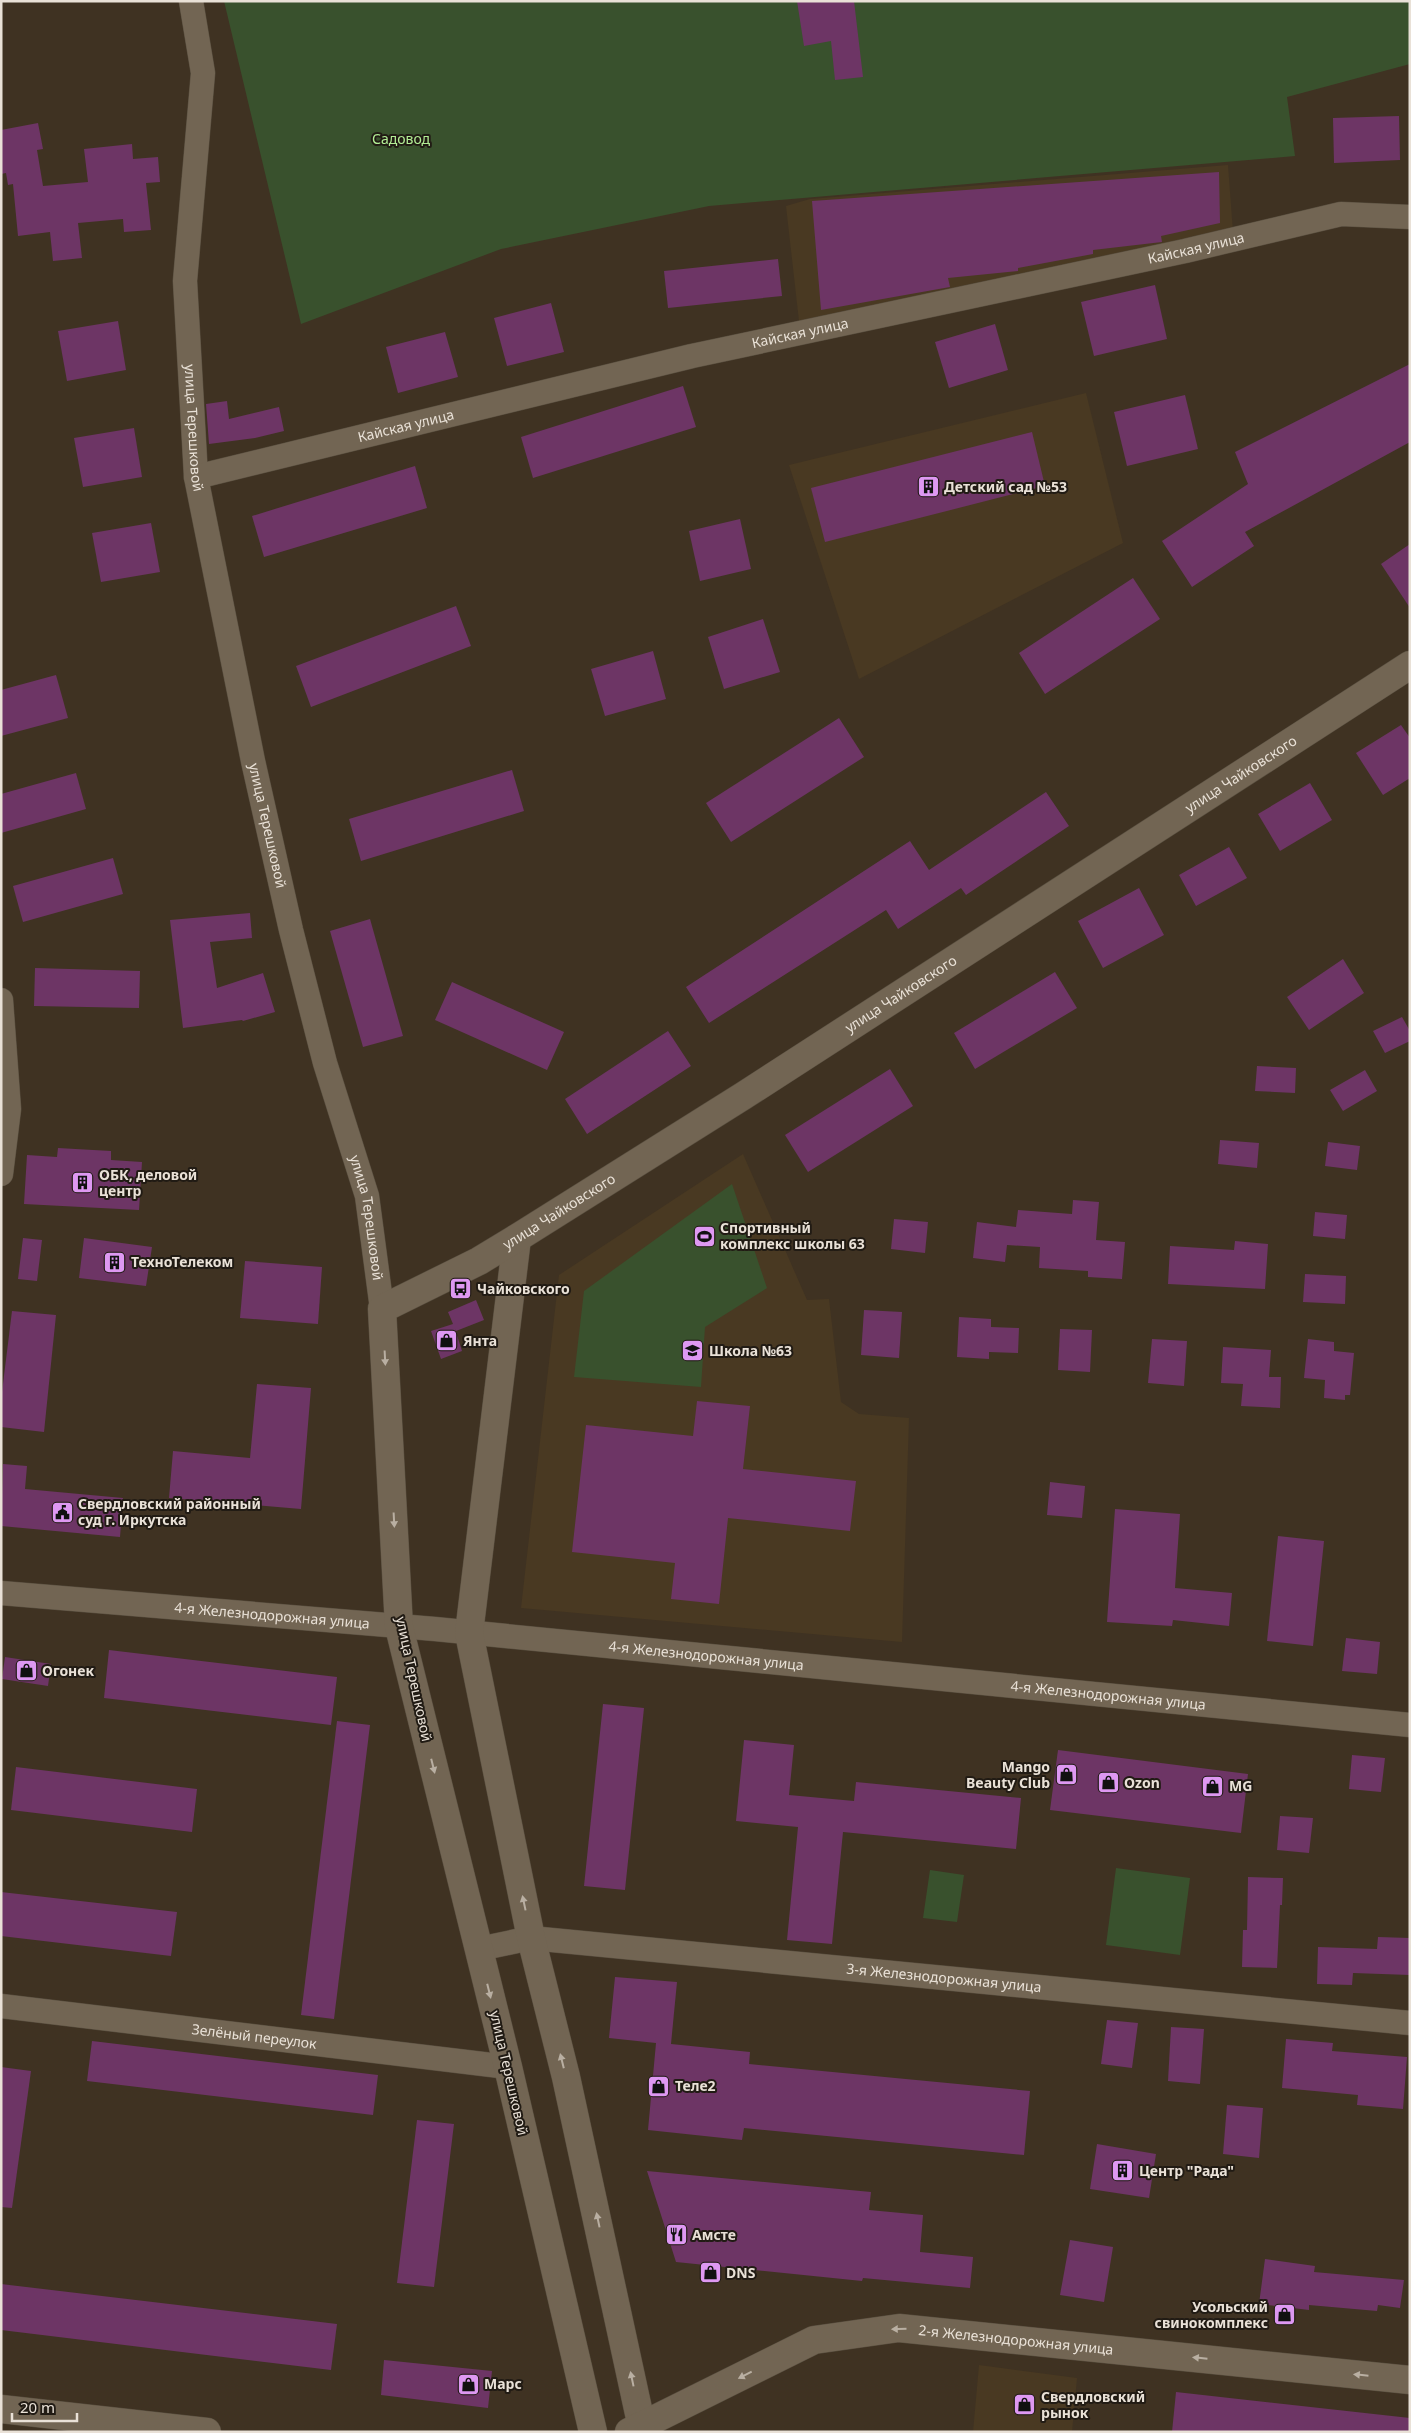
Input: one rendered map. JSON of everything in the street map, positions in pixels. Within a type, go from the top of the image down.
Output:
[{"type":"street","name":"улица Терешковой","points":[[191,1],[204,72],[185,281],[196,477],[253,761],[291,930],[326,1064],[367,1196],[382,1309],[399,1627],[508,2067],[594,2432]]},
{"type":"street","name":"Кайская улица","points":[[196,477],[692,356],[1185,251],[1341,214],[1410,217]]},
{"type":"street","name":"улица Чайковского","points":[[382,1309],[479,1261],[517,1238],[743,1096],[1410,665]]},
{"type":"street","points":[[1,1000],[9,1109],[1,1174]]},
{"type":"street","points":[[517,1238],[469,1633],[531,1938],[566,2077],[638,2430]]},
{"type":"street","name":"4-я Железнодорожная улица","points":[[1,1593],[469,1633],[1410,1725]]},
{"type":"street","name":"3-я Железнодорожная улица","points":[[479,1949],[531,1938],[1410,2023]]},
{"type":"street","name":"Зелёный переулок","points":[[1,2006],[508,2067]]},
{"type":"street","name":"2-я Железнодорожная улица","points":[[638,2430],[814,2340],[899,2328],[1410,2380]]},
{"type":"street","points":[[1,2409],[208,2432]]},
{"type":"shaded area","points":[[1228,165],[1233,232],[799,321],[786,206],[810,199]]},
{"type":"shaded area","points":[[1086,393],[1123,543],[859,679],[789,465]]},
{"type":"shaded area","name":"Школа №63","points":[[743,1154],[807,1300],[829,1299],[841,1402],[859,1414],[909,1418],[902,1642],[521,1608],[559,1275]]},
{"type":"shaded area","name":"Свердловский рынок","points":[[979,2365],[1077,2378],[1072,2432],[973,2432]]},
{"type":"green space","name":"Садовод","points":[[224,1],[1410,1],[1410,64],[1287,97],[1295,156],[709,206],[501,249],[301,324]]},
{"type":"green space","name":"Спортивный комплекс школы 63","points":[[732,1184],[767,1288],[705,1327],[701,1387],[574,1377],[584,1291]]},
{"type":"green space","points":[[1116,1868],[1190,1878],[1180,1955],[1106,1945]]},
{"type":"green space","points":[[930,1870],[964,1875],[957,1922],[923,1918]]},
{"type":"building","points":[[797,1],[854,1],[863,77],[835,80],[831,41],[804,46]]},
{"type":"building","points":[[1399,116],[1400,160],[1334,163],[1333,118]]},
{"type":"building","points":[[38,123],[43,149],[37,150],[43,186],[88,182],[84,149],[132,144],[133,159],[158,157],[160,182],[146,183],[151,230],[124,232],[123,219],[78,223],[82,258],[53,261],[50,232],[18,236],[13,184],[8,185],[6,173],[1,174],[1,130]]},
{"type":"building","points":[[1219,172],[1220,223],[1161,236],[1162,242],[1093,250],[1093,254],[1018,268],[1018,271],[948,278],[950,287],[821,310],[812,201]]},
{"type":"building","points":[[778,259],[782,296],[668,308],[664,271]]},
{"type":"building","points":[[1155,285],[1167,339],[1094,356],[1081,302]]},
{"type":"building","points":[[551,303],[564,352],[507,366],[494,318]]},
{"type":"building","points":[[118,321],[126,370],[67,381],[58,331]]},
{"type":"building","points":[[995,324],[1008,370],[949,388],[935,342]]},
{"type":"building","points":[[445,332],[458,377],[398,393],[386,347]]},
{"type":"building","points":[[1410,364],[1410,442],[1245,532],[1254,546],[1192,587],[1162,541],[1248,484],[1235,452]]},
{"type":"building","points":[[683,386],[696,427],[533,478],[521,437]]},
{"type":"building","points":[[1185,395],[1198,449],[1127,466],[1114,412]]},
{"type":"building","points":[[227,401],[229,419],[279,407],[284,431],[255,438],[209,444],[206,404]]},
{"type":"building","points":[[134,428],[142,477],[83,487],[74,438]]},
{"type":"building","name":"Детский сад №53","points":[[1032,432],[1045,486],[825,542],[811,488]]},
{"type":"building","points":[[415,466],[427,508],[264,557],[252,516]]},
{"type":"building","points":[[740,519],[751,569],[700,581],[689,531]]},
{"type":"building","points":[[151,523],[160,572],[101,582],[92,533]]},
{"type":"building","points":[[1410,544],[1410,608],[1381,564]]},
{"type":"building","points":[[1133,578],[1160,619],[1045,694],[1019,653]]},
{"type":"building","points":[[456,606],[471,646],[311,707],[296,666]]},
{"type":"building","points":[[763,619],[780,672],[724,689],[708,637]]},
{"type":"building","points":[[653,651],[666,699],[605,716],[591,669]]},
{"type":"building","points":[[56,675],[68,718],[1,736],[1,690]]},
{"type":"building","points":[[839,718],[864,757],[731,842],[706,803]]},
{"type":"building","points":[[1401,725],[1410,738],[1410,778],[1383,795],[1356,753]]},
{"type":"building","points":[[512,770],[524,811],[361,861],[349,819]]},
{"type":"building","points":[[76,773],[86,809],[1,833],[1,794]]},
{"type":"building","points":[[1310,783],[1332,820],[1280,851],[1258,814]]},
{"type":"building","points":[[1046,792],[1069,826],[966,895],[961,888],[898,929],[886,910],[709,1023],[686,987],[910,841],[929,870]]},
{"type":"building","points":[[1229,847],[1247,878],[1196,906],[1179,875]]},
{"type":"building","points":[[113,858],[123,894],[23,922],[13,886]]},
{"type":"building","points":[[1139,888],[1164,935],[1103,968],[1078,921]]},
{"type":"building","points":[[250,913],[252,938],[210,942],[217,988],[263,973],[275,1012],[243,1021],[183,1028],[170,920]]},
{"type":"building","points":[[370,919],[403,1036],[363,1047],[330,931]]},
{"type":"building","points":[[1343,959],[1364,993],[1309,1030],[1287,997]]},
{"type":"building","points":[[35,968],[140,971],[139,1008],[34,1006]]},
{"type":"building","points":[[1055,972],[1077,1008],[975,1069],[954,1033]]},
{"type":"building","points":[[452,982],[564,1032],[547,1070],[435,1020]]},
{"type":"building","points":[[1402,1017],[1410,1031],[1410,1041],[1385,1053],[1373,1031]]},
{"type":"building","points":[[668,1031],[691,1066],[587,1134],[565,1099]]},
{"type":"building","points":[[1257,1066],[1296,1068],[1295,1093],[1255,1091]]},
{"type":"building","points":[[890,1069],[913,1106],[808,1172],[785,1135]]},
{"type":"building","points":[[1365,1070],[1377,1091],[1343,1111],[1330,1090]]},
{"type":"building","points":[[1220,1140],[1259,1143],[1257,1168],[1218,1164]]},
{"type":"building","points":[[1328,1142],[1360,1146],[1357,1170],[1325,1166]]},
{"type":"building","name":"ОБК, деловой центр","points":[[58,1148],[111,1151],[111,1160],[142,1162],[139,1210],[24,1204],[27,1155],[57,1157]]},
{"type":"building","points":[[1073,1200],[1099,1202],[1096,1240],[1125,1242],[1122,1279],[1088,1277],[1088,1271],[1039,1268],[1040,1247],[1007,1245],[1005,1262],[973,1258],[977,1222],[1016,1227],[1018,1210],[1072,1214]]},
{"type":"building","points":[[1315,1212],[1347,1215],[1345,1239],[1313,1236]]},
{"type":"building","points":[[894,1219],[928,1222],[925,1253],[891,1249]]},
{"type":"building","points":[[23,1238],[42,1240],[37,1281],[18,1279]]},
{"type":"building","name":"ТехноТелеком","points":[[84,1238],[152,1247],[146,1286],[79,1278]]},
{"type":"building","points":[[1235,1241],[1268,1244],[1265,1289],[1168,1284],[1170,1246],[1234,1250]]},
{"type":"building","points":[[245,1261],[322,1267],[318,1324],[240,1318]]},
{"type":"building","points":[[1305,1274],[1346,1276],[1345,1304],[1303,1302]]},
{"type":"building","points":[[476,1300],[484,1320],[456,1331],[455,1329],[462,1351],[441,1359],[431,1331],[453,1324],[448,1312]]},
{"type":"building","points":[[864,1310],[902,1312],[899,1358],[861,1355]]},
{"type":"building","points":[[12,1311],[56,1315],[44,1432],[1,1427],[1,1400]]},
{"type":"building","points":[[959,1317],[991,1319],[991,1327],[1019,1328],[1018,1353],[989,1352],[989,1359],[957,1357]]},
{"type":"building","points":[[1060,1329],[1092,1330],[1090,1372],[1058,1370]]},
{"type":"building","points":[[1152,1339],[1187,1341],[1184,1386],[1148,1383]]},
{"type":"building","points":[[1308,1339],[1334,1342],[1334,1351],[1354,1353],[1350,1395],[1345,1395],[1345,1400],[1324,1398],[1325,1380],[1304,1378]]},
{"type":"building","points":[[1223,1347],[1271,1350],[1269,1377],[1281,1377],[1280,1408],[1241,1406],[1243,1384],[1221,1383]]},
{"type":"building","points":[[257,1384],[311,1388],[301,1509],[169,1498],[173,1451],[250,1458]]},
{"type":"building","points":[[697,1401],[750,1406],[743,1469],[856,1481],[850,1531],[728,1518],[719,1604],[671,1599],[675,1563],[572,1552],[586,1425],[693,1436]]},
{"type":"building","name":"Свердловский районный суд г. Иркутска","points":[[3,1464],[27,1466],[25,1489],[123,1498],[120,1537],[1,1526]]},
{"type":"building","points":[[1050,1482],[1085,1486],[1082,1518],[1047,1515]]},
{"type":"building","points":[[1115,1509],[1180,1514],[1175,1588],[1232,1593],[1229,1626],[1173,1620],[1172,1626],[1107,1622]]},
{"type":"building","points":[[1278,1536],[1324,1541],[1313,1646],[1267,1641]]},
{"type":"building","points":[[1346,1638],[1380,1642],[1377,1674],[1342,1671]]},
{"type":"building","points":[[109,1650],[337,1677],[331,1725],[104,1698]]},
{"type":"building","name":"Огонек","points":[[5,1657],[51,1664],[48,1686],[2,1679]]},
{"type":"building","points":[[603,1704],[644,1708],[625,1890],[584,1886]]},
{"type":"building","points":[[337,1721],[370,1725],[334,2019],[301,2015]]},
{"type":"building","points":[[744,1740],[794,1745],[789,1795],[854,1801],[856,1782],[1021,1798],[1016,1849],[843,1832],[832,1944],[787,1940],[798,1827],[736,1821]]},
{"type":"building","points":[[1058,1750],[1248,1774],[1241,1833],[1050,1810]]},
{"type":"building","points":[[1352,1755],[1385,1758],[1381,1792],[1349,1789]]},
{"type":"building","points":[[16,1767],[197,1789],[192,1832],[11,1810]]},
{"type":"building","points":[[1280,1816],[1313,1818],[1309,1853],[1277,1850]]},
{"type":"building","points":[[1248,1877],[1283,1878],[1277,1968],[1242,1967],[1243,1930],[1247,1930]]},
{"type":"building","points":[[1,1892],[177,1912],[171,1956],[1,1936]]},
{"type":"building","points":[[1378,1937],[1410,1938],[1410,1975],[1353,1973],[1352,1985],[1317,1984],[1318,1947],[1377,1949]]},
{"type":"building","points":[[615,1977],[677,1982],[671,2044],[750,2052],[749,2064],[1030,2091],[1024,2155],[744,2128],[742,2140],[648,2130],[656,2043],[609,2038]]},
{"type":"building","points":[[1107,2020],[1138,2023],[1132,2068],[1101,2064]]},
{"type":"building","points":[[1171,2027],[1204,2029],[1200,2084],[1168,2081]]},
{"type":"building","points":[[1286,2039],[1333,2043],[1332,2051],[1407,2057],[1403,2109],[1357,2105],[1358,2095],[1282,2088]]},
{"type":"building","points":[[92,2041],[378,2075],[373,2115],[87,2081]]},
{"type":"building","points":[[1,2067],[31,2071],[12,2208],[1,2207]]},
{"type":"building","points":[[1227,2105],[1263,2108],[1259,2158],[1223,2154]]},
{"type":"building","points":[[417,2120],[454,2124],[434,2287],[397,2283]]},
{"type":"building","name":"Центр \"Рада\"","points":[[1097,2144],[1156,2154],[1149,2198],[1090,2189]]},
{"type":"building","points":[[647,2171],[871,2192],[869,2210],[923,2215],[920,2252],[973,2257],[970,2288],[863,2278],[862,2281],[676,2262]]},
{"type":"building","points":[[1070,2240],[1113,2247],[1104,2302],[1060,2295]]},
{"type":"building","points":[[1265,2259],[1315,2266],[1314,2272],[1404,2280],[1400,2308],[1378,2305],[1377,2311],[1309,2305],[1309,2310],[1259,2304]]},
{"type":"building","points":[[1,2284],[337,2324],[331,2370],[1,2330]]},
{"type":"building","points":[[384,2360],[492,2371],[488,2408],[381,2395]]},
{"type":"building","points":[[1176,2392],[1410,2418],[1410,2432],[1172,2432]]},
{"type":"place","name":"Детский сад №53","points":[[928,487]]},
{"type":"place","name":"ОБК, деловой центр","points":[[83,1183]]},
{"type":"place","name":"Спортивный комплекс школы 63","points":[[704,1236]]},
{"type":"place","name":"ТехноТелеком","points":[[115,1262]]},
{"type":"place","name":"Чайковского","points":[[461,1289]]},
{"type":"place","name":"Янта","points":[[447,1341]]},
{"type":"place","name":"Школа №63","points":[[693,1351]]},
{"type":"place","name":"Свердловский районный суд г. Иркутска","points":[[62,1512]]},
{"type":"place","name":"Огонек","points":[[26,1671]]},
{"type":"place","name":"Mango Beauty Club","points":[[1066,1775]]},
{"type":"place","name":"Ozon","points":[[1108,1783]]},
{"type":"place","name":"MG","points":[[1213,1786]]},
{"type":"place","name":"Теле2","points":[[659,2086]]},
{"type":"place","name":"Центр \"Рада\"","points":[[1123,2171]]},
{"type":"place","name":"Амсте","points":[[676,2235]]},
{"type":"place","name":"DNS","points":[[710,2273]]},
{"type":"place","name":"Усольский свинокомплекс","points":[[1284,2315]]},
{"type":"place","name":"Марс","points":[[468,2384]]},
{"type":"place","name":"Свердловский рынок","points":[[1025,2405]]}]
